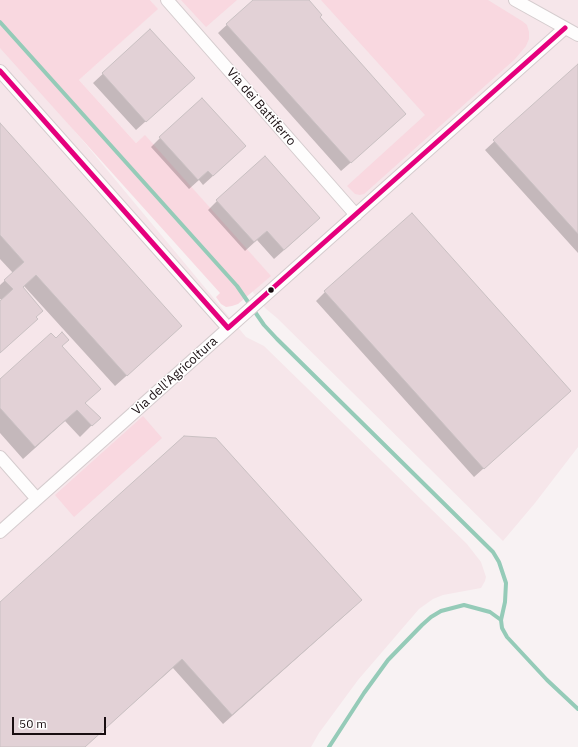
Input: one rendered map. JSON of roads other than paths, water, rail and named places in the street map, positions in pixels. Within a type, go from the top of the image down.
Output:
[{"type":"street","name":"Via dei Battiferro","points":[[167,0],[356,215]]},
{"type":"street","points":[[515,0],[578,35]]},
{"type":"street","name":"Via dell'Agricoltura","points":[[0,532],[565,28]]},
{"type":"street","points":[[0,71],[228,328]]},
{"type":"street","points":[[0,457],[37,499]]},
{"type":"waterway","points":[[0,22],[237,286],[264,325],[277,339],[493,552],[499,562],[506,583],[505,602],[501,620]]},
{"type":"waterway","points":[[329,747],[364,693],[388,660],[431,617],[441,611],[464,605],[490,612],[501,620],[502,628],[507,637],[547,680],[578,709]]}]
